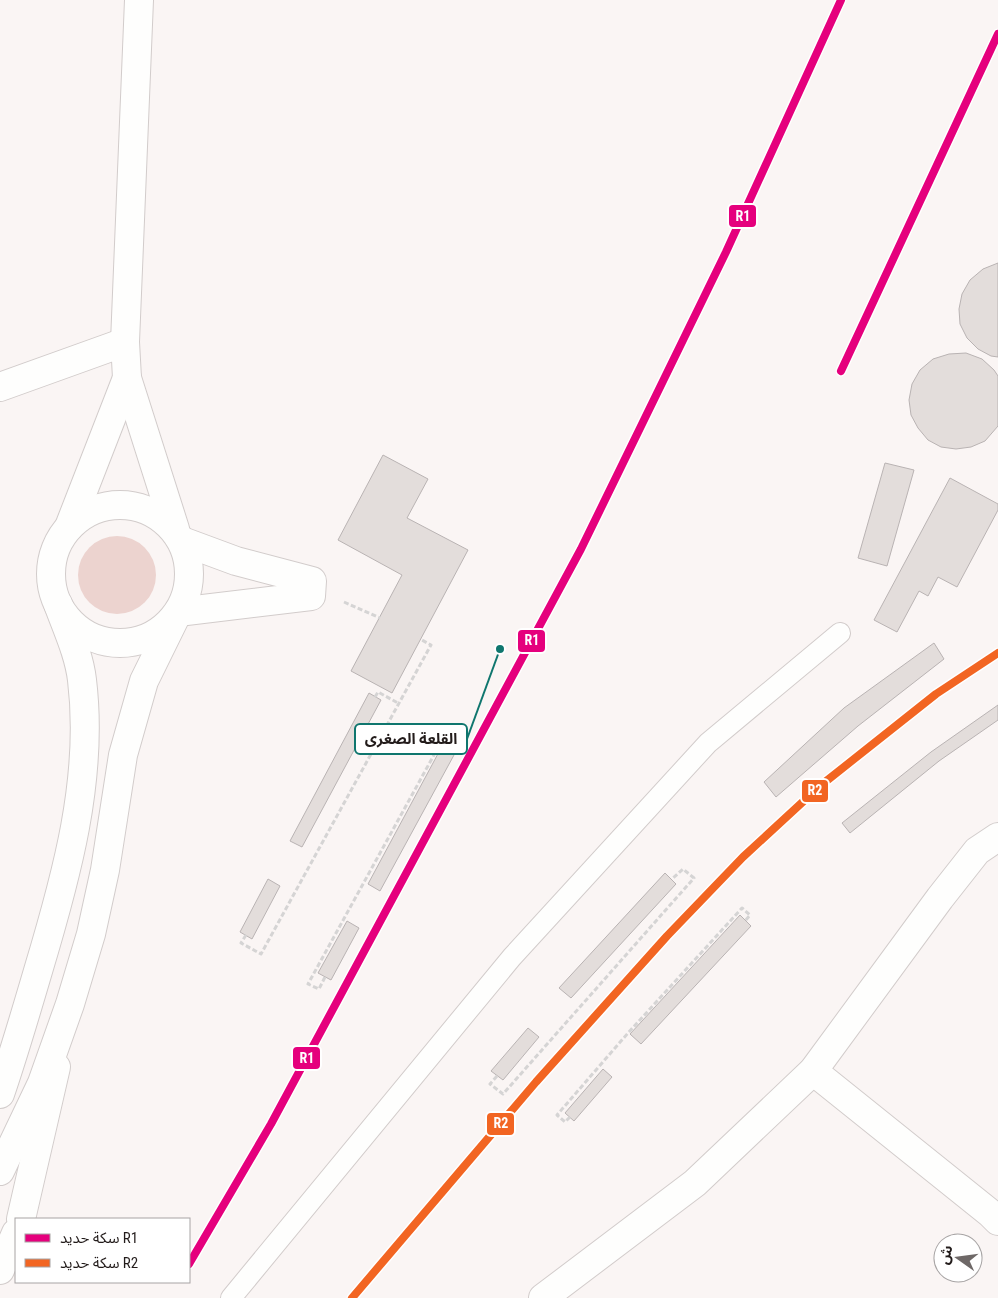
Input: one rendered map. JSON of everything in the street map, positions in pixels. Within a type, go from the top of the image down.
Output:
[{"type":"main road","points":[[0,1171],[42,1083],[70,1004],[91,934],[105,870],[123,754],[144,681],[186,597],[190,574],[186,550],[178,535],[127,378],[126,342],[139,0]]},
{"type":"main road","points":[[0,387],[126,342]]},
{"type":"main road","points":[[0,1094],[62,893],[83,764],[84,714],[82,678],[74,648],[52,585],[52,564],[57,545],[68,527],[127,378]]},
{"type":"main road","points":[[58,604],[71,623],[90,637],[112,643],[136,642],[157,633],[176,615],[311,596],[312,581],[236,561],[178,535],[157,514],[134,505],[110,504],[88,512],[68,527]]},
{"type":"main road","points":[[543,1298],[695,1183],[813,1071],[940,898],[977,851],[998,837]]},
{"type":"main road","points":[[0,1052],[29,1001]]},
{"type":"main road","points":[[21,1218],[70,1004]]},
{"type":"main road","points":[[813,1071],[998,1221]]},
{"type":"main road","points":[[0,1270],[15,1235]]},
{"type":"lane","points":[[231,1298],[525,942],[708,743],[840,633]]},
{"type":"path","points":[[246,935],[241,943],[262,954],[431,644],[420,639]]},
{"type":"path","points":[[375,696],[378,692],[398,703]]},
{"type":"path","points":[[325,977],[319,990],[308,984],[451,724],[461,729],[454,741]]},
{"type":"path","points":[[497,1076],[490,1084],[503,1094],[694,878],[682,869],[672,879]]},
{"type":"path","points":[[570,1117],[565,1122],[557,1115],[628,1033],[742,908],[750,915],[745,921]]},
{"type":"shaded area","points":[[109,536],[125,536],[139,542],[150,553],[156,567],[156,583],[150,597],[139,608],[125,614],[109,614],[95,608],[84,597],[78,583],[78,567],[84,553],[95,542]]},
{"type":"building","points":[[998,263],[998,357],[991,356],[978,349],[967,338],[960,324],[959,309],[962,294],[970,280],[983,269]]},
{"type":"building","points":[[966,353],[982,359],[998,376],[998,426],[985,441],[971,447],[956,449],[941,447],[928,440],[918,428],[911,415],[909,400],[912,384],[920,370],[933,359],[949,354]]},
{"type":"building","points":[[383,455],[428,479],[407,518],[468,550],[392,693],[351,671],[402,575],[338,540]]},
{"type":"building","points":[[885,463],[914,470],[887,566],[858,558]]},
{"type":"building","points":[[950,478],[998,504],[998,510],[957,587],[938,577],[928,596],[919,591],[897,632],[874,620]]},
{"type":"building","points":[[934,643],[944,659],[858,726],[776,797],[764,782],[844,708]]},
{"type":"building","points":[[369,693],[381,700],[302,847],[290,841]]},
{"type":"building","points":[[998,705],[998,720],[939,761],[850,833],[842,823],[931,752]]},
{"type":"building","points":[[447,737],[460,744],[380,891],[368,884]]},
{"type":"building","points":[[665,873],[676,884],[571,998],[559,988]]},
{"type":"building","points":[[268,879],[280,886],[252,939],[240,932]]},
{"type":"building","points":[[740,915],[751,926],[641,1044],[630,1034]]},
{"type":"building","points":[[347,921],[359,928],[331,980],[318,973]]},
{"type":"building","points":[[528,1028],[539,1037],[503,1080],[491,1071]]},
{"type":"building","points":[[603,1069],[612,1077],[574,1121],[565,1113]]},
{"type":"railway","points":[[841,371],[998,34]]},
{"type":"rail line","name":"R1","points":[[190,1262],[271,1124],[581,549],[726,252],[841,0]]},
{"type":"rail line","name":"R1","points":[[841,371],[998,34]]},
{"type":"rail line","name":"R2","points":[[352,1298],[536,1082],[667,936],[743,857],[820,786],[936,694],[998,653]]},
{"type":"place","name":"القلعة الصغرى","points":[[500,649]]}]
